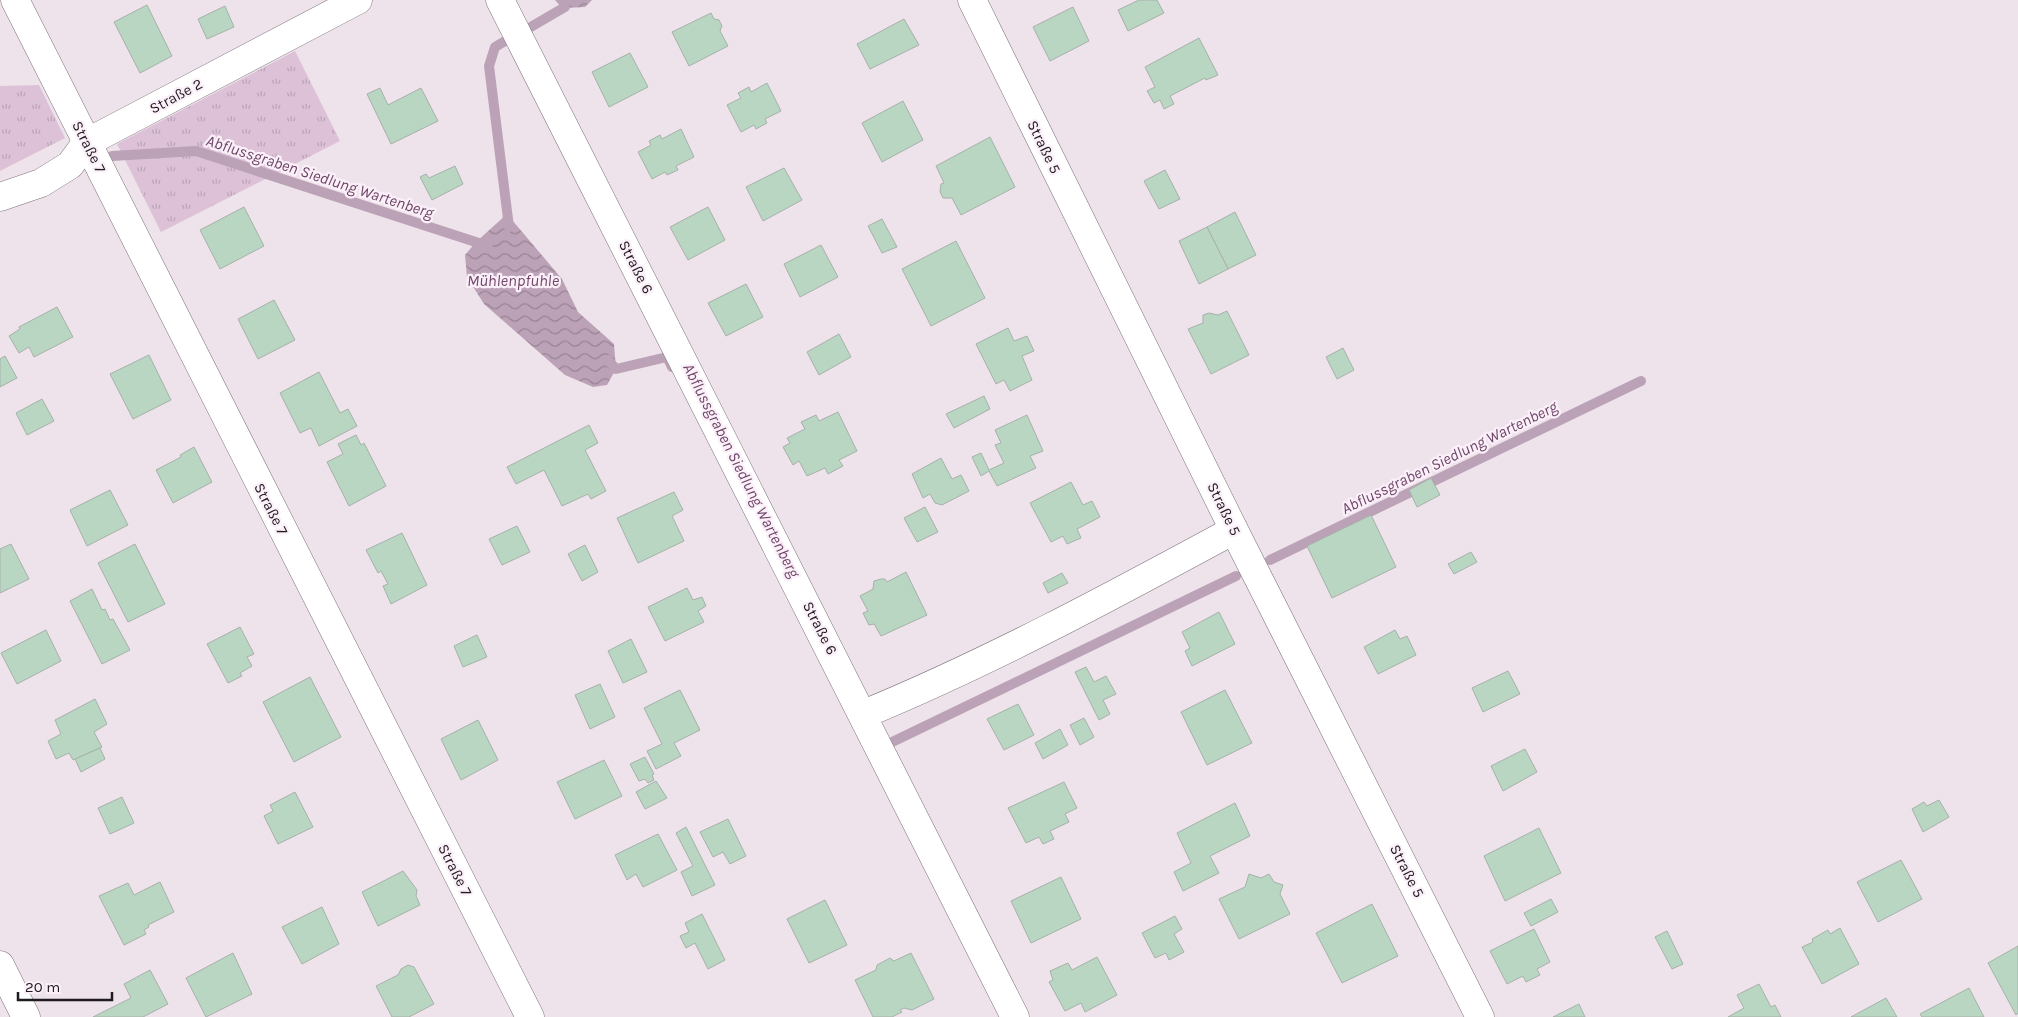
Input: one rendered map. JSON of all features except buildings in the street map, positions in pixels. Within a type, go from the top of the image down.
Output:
[{"type":"street","name":"Straße 7","points":[[14,0],[530,1017]]},
{"type":"street","name":"Straße 2","points":[[0,197],[41,183],[70,165],[86,143],[358,0]]},
{"type":"street","name":"Straße 6","points":[[500,0],[864,714],[1015,1017]]},
{"type":"street","name":"Straße 5","points":[[972,0],[1234,530],[1480,1017]]},
{"type":"street","points":[[864,714],[946,680],[1052,628],[1234,530]]},
{"type":"street","points":[[0,965],[26,1017]]},
{"type":"green space","points":[[295,51],[340,141],[161,232],[117,144]]},
{"type":"green space","points":[[39,85],[65,138],[0,171],[0,86]]},
{"type":"water","points":[[555,0],[592,0],[585,7],[562,8]]},
{"type":"water","name":"Mühlenpfuhle","points":[[507,214],[562,279],[578,312],[614,344],[616,369],[607,385],[593,387],[565,375],[484,304],[467,277],[465,255],[476,242]]},
{"type":"waterway","name":"Abflussgraben Siedlung Wartenberg","points":[[529,28],[565,7]]},
{"type":"waterway","name":"Abflussgraben Siedlung Wartenberg","points":[[507,40],[495,47],[489,66],[509,227]]},
{"type":"waterway","name":"Abflussgraben Siedlung Wartenberg","points":[[112,156],[196,151],[488,246]]},
{"type":"waterway","name":"Abflussgraben Siedlung Wartenberg","points":[[608,360],[616,369],[667,357],[672,367]]},
{"type":"waterway","name":"Abflussgraben Siedlung Wartenberg","points":[[1270,560],[1641,381]]},
{"type":"waterway","name":"Abflussgraben Siedlung Wartenberg","points":[[886,745],[1236,576]]}]
